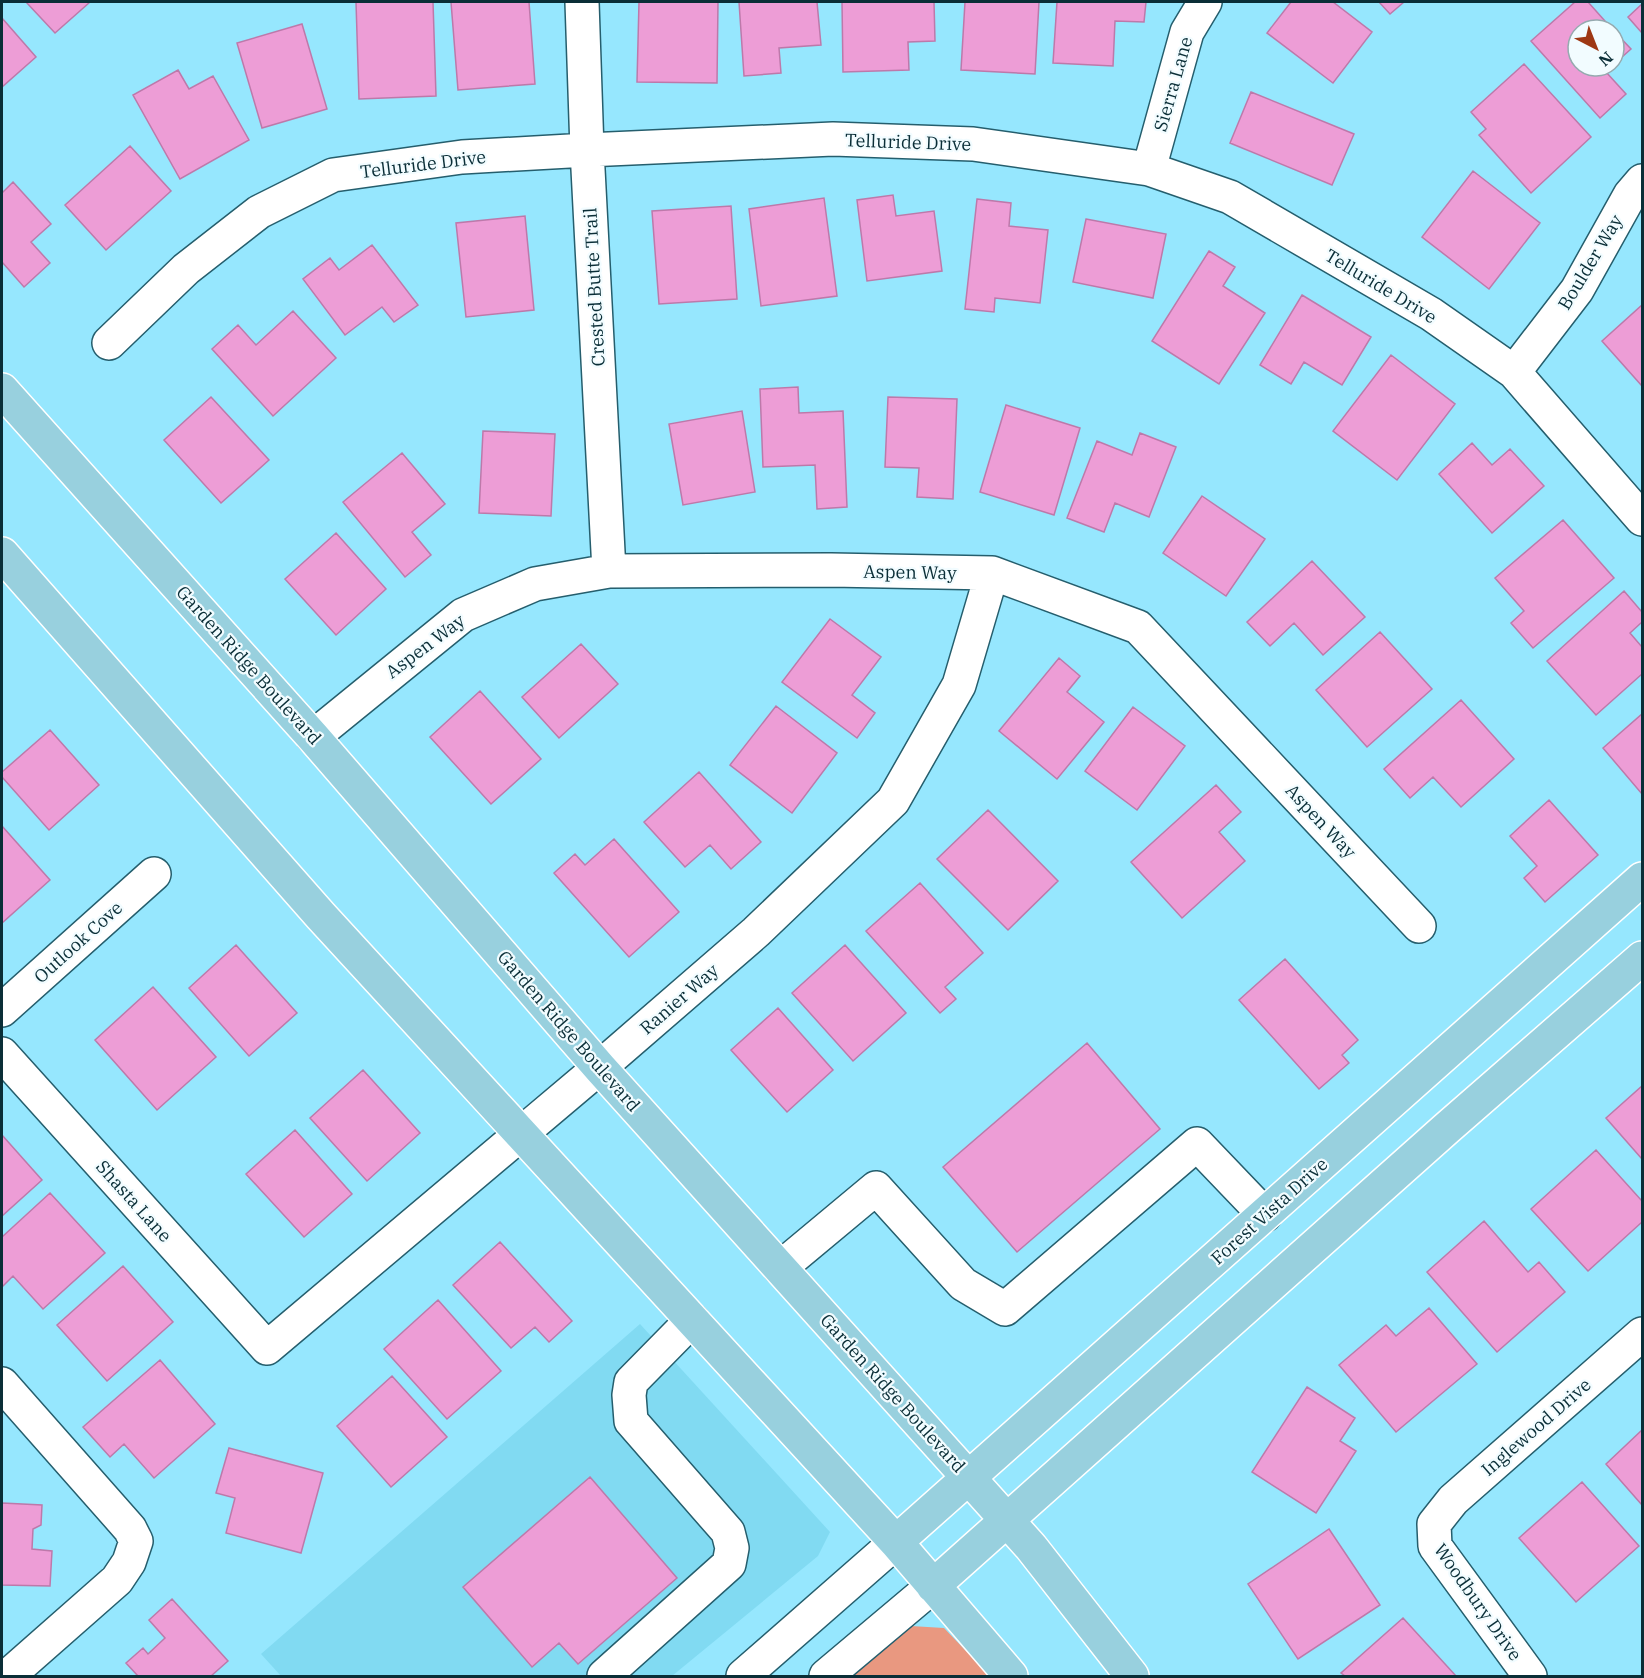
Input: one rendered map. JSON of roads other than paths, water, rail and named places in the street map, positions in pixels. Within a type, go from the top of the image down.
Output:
[{"type":"main road","name":"Garden Ridge Boulevard","points":[[2,390],[314,737],[600,1068],[1031,1547],[1131,1677]]},
{"type":"main road","points":[[2,554],[321,916],[896,1542],[1011,1677]]},
{"type":"main road","name":"Forest Vista Drive","points":[[896,1542],[1642,879]]},
{"type":"main road","points":[[933,1586],[1447,1128],[1642,958]]},
{"type":"street","name":"Crested Butte Trail","points":[[582,2],[587,150],[609,572]]},
{"type":"street","name":"Sierra Lane","points":[[1149,169],[1187,32],[1205,2]]},
{"type":"street","name":"Telluride Drive","points":[[109,343],[186,269],[259,212],[333,176],[462,157],[587,150],[833,139],[973,144],[1149,169],[1230,197],[1431,314],[1514,372],[1642,519]]},
{"type":"street","name":"Boulder Way","points":[[1514,372],[1577,290],[1630,195],[1642,181]]},
{"type":"street","name":"Aspen Way","points":[[314,737],[463,615],[535,584],[609,572],[831,570],[992,573],[1138,627],[1419,926]]},
{"type":"street","name":"Ranier Way","points":[[267,1348],[600,1068],[756,932],[893,801],[959,685],[992,573]]},
{"type":"street","name":"Outlook Cove","points":[[2,1010],[154,874]]},
{"type":"street","name":"Shasta Lane","points":[[2,1054],[267,1348]]},
{"type":"street","points":[[780,1268],[876,1188],[963,1284],[1005,1309],[1197,1144],[1265,1215]]},
{"type":"street","points":[[604,1677],[729,1564],[732,1548],[728,1532],[630,1421],[631,1382],[692,1320]]},
{"type":"street","name":"Inglewood Drive","points":[[1434,1524],[1453,1500],[1642,1334]]},
{"type":"street","points":[[2,1384],[130,1529],[136,1541],[129,1562],[117,1580],[8,1677]]},
{"type":"street","name":"Woodbury Drive","points":[[1434,1524],[1435,1546],[1530,1677]]},
{"type":"street","points":[[743,1677],[896,1542]]},
{"type":"street","points":[[826,1677],[933,1586]]}]
